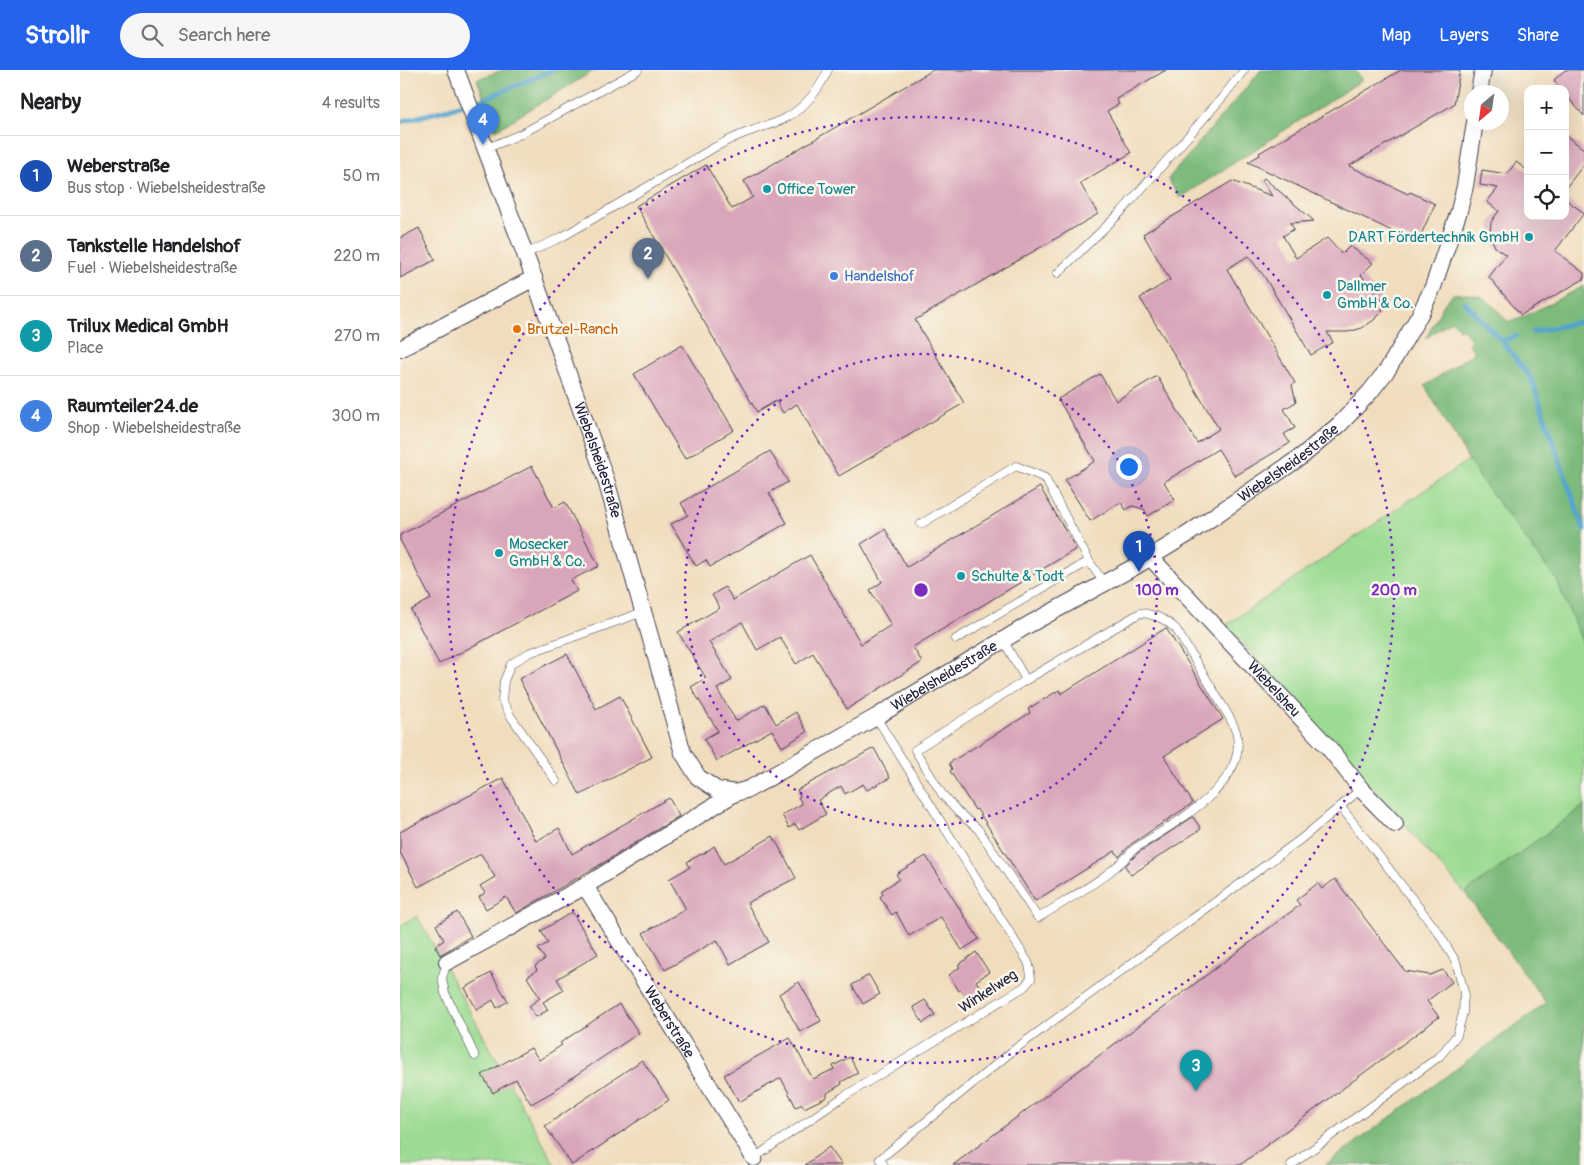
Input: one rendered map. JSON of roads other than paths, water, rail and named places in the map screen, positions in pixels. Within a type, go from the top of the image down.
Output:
[{"type":"street","points":[[1481,85],[1483,70]]},
{"type":"street","name":"Wiebelsheidestraße","points":[[456,71],[534,278],[606,480],[683,753],[698,777],[717,790],[735,793],[748,789],[876,717],[1003,640],[1150,557],[1224,510],[1302,456],[1340,424],[1370,392],[1388,369],[1420,316],[1448,248],[1465,186],[1474,130]]},
{"type":"street","points":[[400,349],[534,278]]},
{"type":"street","name":"Wiebelsheu","points":[[1150,557],[1328,748],[1361,790],[1395,824]]},
{"type":"street","points":[[447,962],[585,886],[735,793]]},
{"type":"street","name":"Weberstraße","points":[[585,886],[754,1158]]},
{"type":"lane","points":[[484,149],[521,134],[638,70]]},
{"type":"lane","points":[[525,254],[562,237],[734,137],[784,119],[809,99],[821,86],[828,70]]},
{"type":"lane","points":[[1058,273],[1122,212],[1244,70]]},
{"type":"lane","points":[[921,524],[1016,466],[1045,478],[1089,561],[1104,583]]},
{"type":"lane","points":[[956,639],[1089,561]]},
{"type":"lane","points":[[556,781],[510,715],[502,700],[504,681],[511,664],[529,653],[643,612]]},
{"type":"lane","points":[[1140,613],[1153,614],[1167,621],[1176,630],[1228,716],[1236,732],[1238,750],[1233,766],[1224,783],[1211,797],[1134,849],[1125,860],[1112,870],[1038,918],[978,830],[942,794],[916,750],[1026,680],[1140,613]]},
{"type":"lane","points":[[1003,640],[1026,680]]},
{"type":"lane","name":"Winkelweg","points":[[754,1158],[843,1097],[1024,987],[1031,979],[1028,962],[876,717]]},
{"type":"lane","points":[[884,1165],[880,1159],[1014,1049],[1300,839],[1361,790]]},
{"type":"lane","points":[[1291,1165],[1440,1056],[1457,1035],[1463,1013],[1464,992],[1456,962],[1438,932],[1341,807]]},
{"type":"lane","points":[[447,962],[442,978],[445,993],[475,1056]]},
{"type":"waterway","points":[[400,122],[482,100],[552,70]]},
{"type":"waterway","points":[[1464,302],[1502,341],[1531,378],[1584,530]]},
{"type":"waterway","points":[[1533,332],[1584,321]]},
{"type":"waterway","points":[[1502,341],[1516,336]]},
{"type":"place","name":"Raumteiler24.de","points":[[483,145]]},
{"type":"place","name":"Office Tower","points":[[767,189]]},
{"type":"place","name":"DART Fördertechnik GmbH","points":[[1529,237]]},
{"type":"place","name":"Handelshof","points":[[834,276]]},
{"type":"place","name":"Tankstelle Handelshof","points":[[648,279]]},
{"type":"place","name":"Dallmer GmbH & Co.","points":[[1327,295]]},
{"type":"place","name":"Brutzel-Ranch","points":[[517,329]]},
{"type":"place","name":"Mosecker GmbH & Co.","points":[[499,553]]},
{"type":"place","name":"Weberstraße","points":[[1139,572]]},
{"type":"place","name":"Schulte & Todt","points":[[961,576]]},
{"type":"place","name":"Trilux Medical GmbH","points":[[1196,1091]]}]
